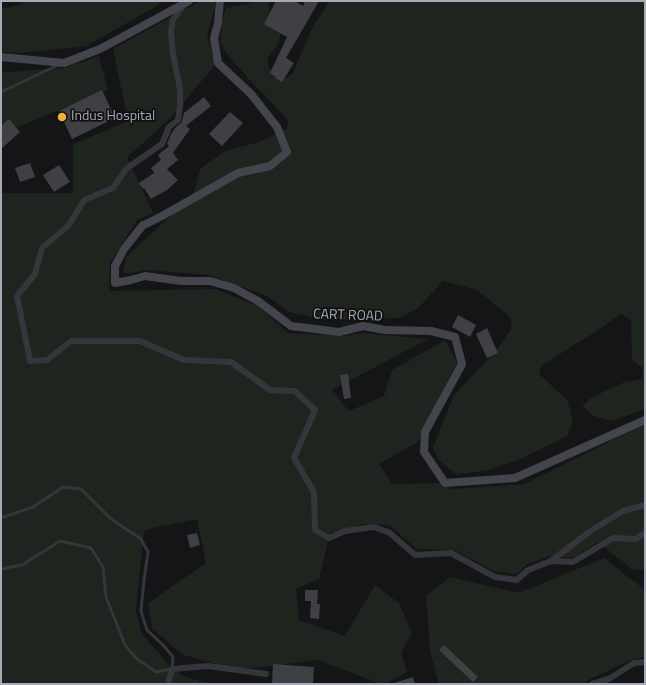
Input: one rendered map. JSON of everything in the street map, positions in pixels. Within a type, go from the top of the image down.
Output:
[{"type":"main road","name":"CART ROAD","points":[[220,1],[218,23],[214,38],[218,63],[252,94],[277,127],[286,152],[270,166],[238,173],[162,216],[143,225],[124,249],[115,266],[115,283],[146,276],[181,281],[210,281],[234,288],[258,301],[291,326],[339,332],[363,326],[385,330],[431,331],[455,337],[462,364],[425,432],[424,452],[444,483],[515,478],[645,420]]},
{"type":"main road","points":[[1,57],[64,62],[100,49],[188,2]]},
{"type":"street","points":[[188,2],[173,19],[171,32],[173,54],[180,89],[178,120],[169,127],[162,144],[127,168],[113,188],[84,200],[69,225],[42,248],[35,274],[17,296],[30,361],[47,360],[71,341],[140,341],[184,360],[231,362],[270,390],[294,391],[315,410],[294,458],[314,492],[316,530],[328,538],[345,531],[374,528],[390,533],[415,555],[451,554],[495,577],[517,580],[528,570],[551,561],[589,532],[623,512],[645,505]]},
{"type":"street","points":[[551,561],[573,562],[612,538],[636,539],[645,533]]},
{"type":"street","points":[[592,684],[609,679],[634,663],[645,662]]},
{"type":"street","points":[[168,684],[172,669],[208,666],[266,674]]},
{"type":"lane","points":[[1,92],[64,62]]},
{"type":"lane","points":[[1,516],[33,507],[62,487],[81,489],[111,520],[141,539],[148,552],[141,611],[147,630],[163,645],[173,658],[172,669],[156,672],[137,658],[125,645],[106,598],[103,568],[91,548],[60,541],[22,565],[1,569]]},
{"type":"shaded area","points":[[24,1],[162,1],[155,7],[86,46],[22,53],[1,52],[1,9],[20,5]]},
{"type":"shaded area","points":[[200,1],[213,1],[216,4],[207,34],[215,65],[169,120],[127,157],[153,213],[137,220],[110,263],[109,291],[215,289],[258,306],[288,333],[346,336],[361,333],[428,339],[332,390],[349,411],[384,396],[392,370],[445,340],[457,362],[418,442],[379,464],[392,484],[438,483],[452,489],[524,484],[645,424],[645,570],[632,569],[598,542],[573,558],[549,556],[526,565],[517,574],[495,572],[454,550],[417,549],[389,525],[364,524],[330,533],[319,579],[296,589],[299,620],[345,636],[375,585],[399,603],[412,633],[401,653],[407,672],[386,684],[381,684],[318,660],[237,670],[181,654],[152,628],[148,603],[206,563],[197,519],[144,530],[136,610],[141,632],[167,663],[183,676],[209,684],[1,684],[1,193],[73,193],[73,144],[128,121],[113,49]]},
{"type":"shaded area","points":[[252,1],[269,1],[270,18],[280,34],[279,43],[267,59],[269,68],[283,80],[293,73],[312,28],[330,1],[645,1],[645,409],[612,421],[594,416],[582,406],[591,398],[622,383],[642,379],[643,368],[632,360],[631,321],[621,314],[541,366],[539,374],[568,401],[573,422],[567,436],[516,461],[485,471],[455,474],[438,459],[433,448],[454,395],[496,351],[512,328],[510,317],[477,290],[443,281],[417,309],[399,318],[328,320],[289,312],[267,296],[208,275],[146,270],[128,274],[123,271],[126,257],[194,192],[200,169],[225,151],[259,142],[287,129],[288,120],[247,77],[220,43],[222,22],[226,8],[248,4]]},
{"type":"shaded area","points":[[99,56],[108,90],[1,134],[1,71],[9,72],[64,68]]},
{"type":"shaded area","points":[[604,558],[645,590],[645,657],[631,660],[590,679],[584,684],[439,684],[430,651],[426,595],[450,577],[519,593]]},
{"type":"building","points":[[276,1],[294,1],[303,6],[305,1],[319,1],[286,58],[294,63],[282,82],[270,73],[287,37],[264,24]]},
{"type":"building","points":[[102,90],[115,118],[72,139],[59,111]]},
{"type":"building","points":[[204,97],[211,106],[186,126],[190,129],[173,153],[178,160],[167,169],[178,180],[167,190],[151,199],[139,183],[154,173],[151,168],[161,160],[158,155],[169,146],[167,144],[171,134],[181,123],[184,113]]},
{"type":"building","points":[[230,112],[243,123],[222,146],[209,134]]},
{"type":"building","points":[[9,119],[20,132],[1,149],[1,126]]},
{"type":"building","points":[[30,163],[35,177],[20,182],[15,168]]},
{"type":"building","points":[[59,165],[70,182],[54,192],[43,175]]},
{"type":"building","points":[[458,315],[476,325],[470,337],[452,327]]},
{"type":"building","points":[[487,328],[498,353],[487,358],[476,334]]},
{"type":"building","points":[[348,374],[351,398],[344,399],[340,375]]},
{"type":"building","points":[[197,533],[200,545],[190,548],[187,535]]},
{"type":"building","points":[[305,590],[318,590],[317,604],[320,604],[319,619],[310,618],[311,601],[305,601]]},
{"type":"building","points":[[444,645],[478,677],[473,682],[439,650]]},
{"type":"building","points":[[273,664],[314,667],[313,684],[272,684]]},
{"type":"building","points":[[413,677],[415,684],[394,684],[394,683]]},
{"type":"place","name":"Indus Hospital","points":[[62,117]]}]
